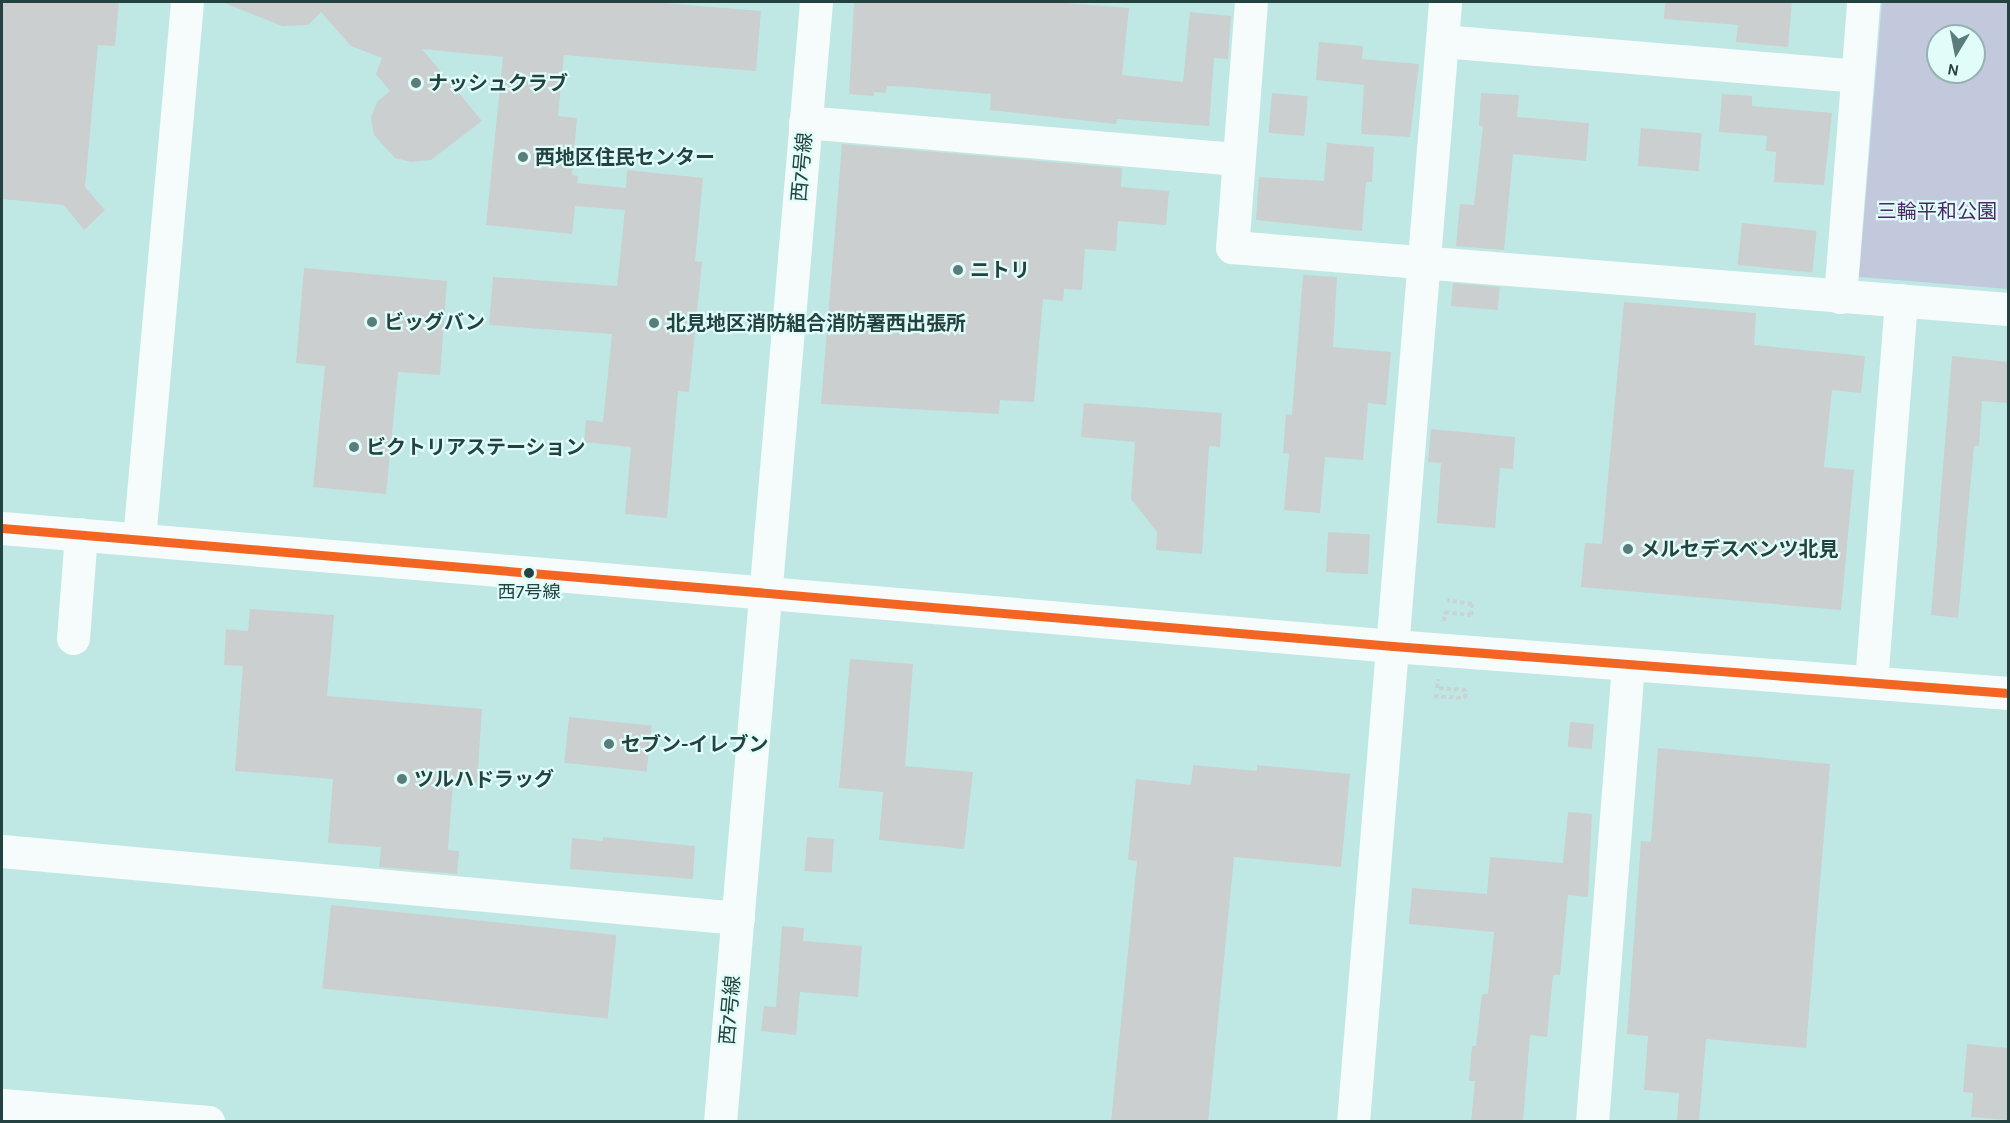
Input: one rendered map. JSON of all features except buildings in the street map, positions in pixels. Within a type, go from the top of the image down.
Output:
[{"type":"main road","points":[[139,539],[187,2]]},
{"type":"main road","name":"西7号線","points":[[720,1122],[816,2]]},
{"type":"main road","points":[[1251,2],[1237,159],[1232,247],[2008,309]]},
{"type":"main road","points":[[1353,1122],[1445,2]]},
{"type":"main road","points":[[1840,297],[1863,2]]},
{"type":"main road","points":[[1442,41],[1856,76]]},
{"type":"main road","points":[[805,122],[1237,159]]},
{"type":"main road","points":[[1871,682],[1901,300]]},
{"type":"main road","points":[[2,528],[767,591],[1393,646],[2008,693]]},
{"type":"main road","points":[[73,638],[81,534]]},
{"type":"main road","points":[[1592,1122],[1628,665]]},
{"type":"main road","points":[[2,851],[322,882],[738,918]]},
{"type":"main road","points":[[2,1105],[208,1122]]},
{"type":"path","points":[[1445,612],[1471,615],[1472,604],[1447,600]]},
{"type":"path","points":[[1434,696],[1465,698],[1466,690],[1437,688]]},
{"type":"green space","name":"三輪平和公園","points":[[1882,2],[2008,2],[2008,289],[1859,277]]},
{"type":"transit line","points":[[2,528],[1393,646],[2008,693]]},
{"type":"place","name":"ナッシュクラブ","points":[[416,83]]},
{"type":"place","name":"西地区住民センター","points":[[523,157]]},
{"type":"place","name":"ニトリ","points":[[958,270]]},
{"type":"place","name":"ビッグバン","points":[[372,322]]},
{"type":"place","name":"北見地区消防組合消防署西出張所","points":[[654,323]]},
{"type":"place","name":"ビクトリアステーション","points":[[354,447]]},
{"type":"place","name":"メルセデスベンツ北見","points":[[1628,549]]},
{"type":"place","name":"西7号線","points":[[529,573]]},
{"type":"place","name":"セブン-イレブン","points":[[609,744]]},
{"type":"place","name":"ツルハドラッグ","points":[[402,779]]}]
